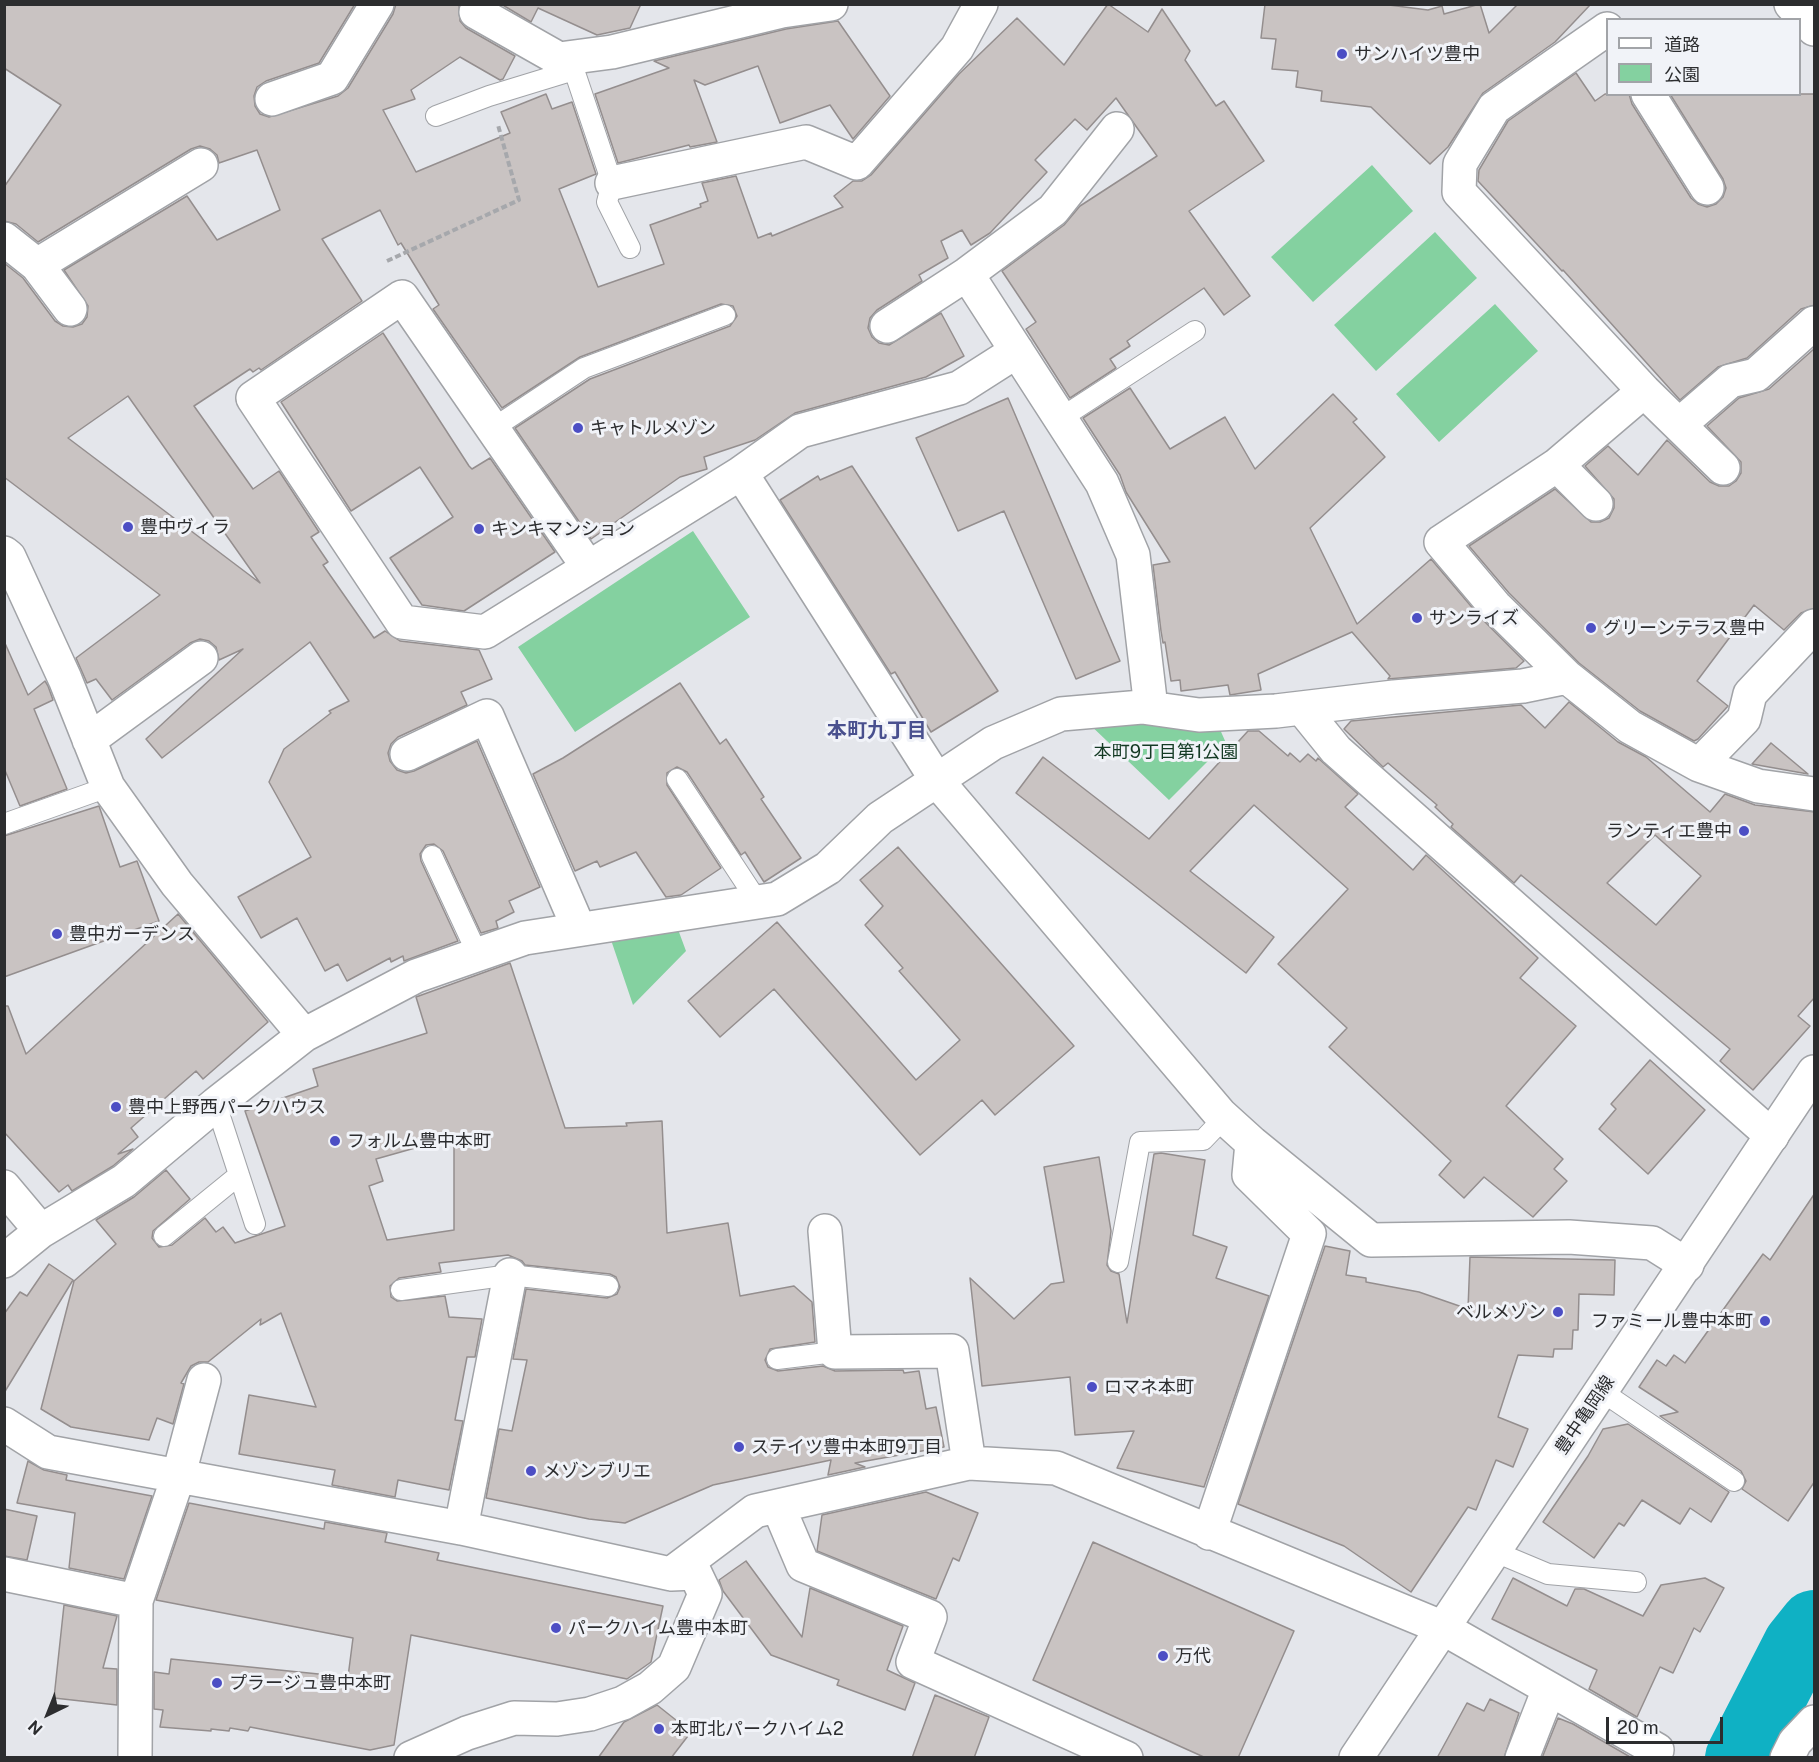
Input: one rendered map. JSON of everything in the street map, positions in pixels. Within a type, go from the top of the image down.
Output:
[{"type":"street","points":[[273,99],[332,78],[377,4]]},
{"type":"street","points":[[471,7],[559,59],[572,64],[612,52],[782,11],[831,4]]},
{"type":"street","points":[[612,183],[806,142],[857,163],[957,48],[981,4]]},
{"type":"street","points":[[1596,4],[1606,27]]},
{"type":"street","points":[[1791,4],[1815,29]]},
{"type":"street","points":[[1606,30],[1494,108],[1460,164],[1459,192],[1644,390],[1723,468]]},
{"type":"street","points":[[1649,96],[1707,188]]},
{"type":"street","points":[[887,326],[967,274],[1053,210],[1117,129]]},
{"type":"street","points":[[37,265],[201,165]]},
{"type":"street","points":[[4,240],[37,265],[70,309]]},
{"type":"street","points":[[967,274],[1102,483],[1133,555],[1151,708]]},
{"type":"street","points":[[588,567],[402,297],[254,398],[402,622],[485,632],[741,473],[800,431],[959,388],[1017,351]]},
{"type":"street","points":[[1679,425],[1730,381],[1756,375],[1815,323]]},
{"type":"street","points":[[1644,390],[1557,465],[1441,542],[1495,606],[1567,677],[1630,727],[1699,765],[1758,786],[1815,794]]},
{"type":"street","points":[[1557,465],[1596,504]]},
{"type":"street","points":[[741,473],[938,782],[1224,1118],[1252,1143],[1371,1240],[1569,1237],[1652,1243],[1687,1265]]},
{"type":"street","points":[[4,553],[9,557],[66,679],[108,788],[177,884],[304,1035]]},
{"type":"street","points":[[1699,765],[1744,718],[1750,694],[1815,626]]},
{"type":"street","points":[[90,740],[201,658]]},
{"type":"street","points":[[4,1261],[41,1231],[124,1181],[216,1104],[304,1035],[416,976],[525,938],[777,899],[828,867],[880,818],[938,782],[993,743],[1061,714],[1151,708],[1199,715],[1302,708],[1523,686],[1567,677]]},
{"type":"street","points":[[1302,708],[1336,750],[1772,1136]]},
{"type":"street","points":[[407,754],[487,716],[579,929]]},
{"type":"street","name":"豊中亀岡線","points":[[1356,1758],[1441,1627],[1815,1072]]},
{"type":"street","points":[[1209,1533],[1310,1234],[1249,1175],[1252,1143]]},
{"type":"street","points":[[4,1187],[41,1231]]},
{"type":"street","points":[[825,1231],[835,1352],[952,1351],[969,1463]]},
{"type":"street","points":[[460,1528],[510,1275]]},
{"type":"street","points":[[135,1758],[136,1601],[178,1474],[204,1380]]},
{"type":"street","points":[[4,1425],[48,1452],[178,1474],[460,1528],[671,1574],[695,1573],[705,1594],[674,1667],[650,1688],[623,1703],[590,1714],[557,1719],[514,1718],[467,1733],[411,1758]]},
{"type":"street","points":[[671,1574],[755,1511],[969,1463],[1056,1468],[1441,1627],[1657,1750],[1653,1758]]},
{"type":"street","points":[[778,1506],[803,1565],[930,1617],[913,1662],[1126,1758]]},
{"type":"street","points":[[4,1574],[136,1601]]},
{"type":"street","points":[[1522,1758],[1549,1689]]},
{"type":"street","points":[[1787,1758],[1796,1742],[1815,1722]]},
{"type":"lane","points":[[436,116],[572,64],[612,183],[607,202],[630,248]]},
{"type":"lane","points":[[492,429],[584,368],[725,315]]},
{"type":"lane","points":[[1061,418],[1196,331]]},
{"type":"lane","points":[[677,779],[758,902]]},
{"type":"lane","points":[[4,824],[108,788]]},
{"type":"lane","points":[[432,856],[478,955]]},
{"type":"lane","points":[[216,1104],[255,1224]]},
{"type":"lane","points":[[1118,1262],[1140,1142],[1203,1140],[1224,1118]]},
{"type":"lane","points":[[164,1236],[239,1175]]},
{"type":"lane","points":[[401,1290],[510,1275],[608,1286]]},
{"type":"lane","points":[[777,1359],[835,1352]]},
{"type":"lane","points":[[1601,1391],[1734,1481]]},
{"type":"lane","points":[[1493,1551],[1548,1574],[1636,1582]]},
{"type":"path","points":[[402,297],[387,261],[519,200],[489,96]]},
{"type":"green space","points":[[1372,165],[1413,211],[1313,302],[1271,257]]},
{"type":"green space","points":[[1435,232],[1477,278],[1376,371],[1334,325]]},
{"type":"green space","points":[[1495,304],[1538,351],[1439,442],[1396,394]]},
{"type":"green space","points":[[693,531],[750,617],[575,732],[518,647]]},
{"type":"green space","name":"本町9丁目第1公園","points":[[1086,721],[1218,725],[1226,743],[1169,800]]},
{"type":"green space","points":[[676,924],[686,951],[633,1005],[609,934]]},
{"type":"building","points":[[4,4],[355,4],[319,63],[266,81],[257,87],[254,96],[255,106],[260,114],[269,117],[338,96],[348,88],[393,14],[396,4],[459,4],[460,21],[466,28],[515,56],[503,79],[500,80],[460,57],[411,90],[415,99],[383,110],[416,172],[510,133],[501,112],[546,94],[552,109],[572,102],[596,174],[559,189],[598,287],[664,264],[650,225],[701,207],[700,204],[708,201],[702,183],[736,176],[758,238],[771,233],[772,236],[843,207],[834,196],[853,181],[862,181],[871,175],[959,74],[1017,18],[1064,65],[1108,4],[1148,32],[1162,9],[1190,51],[1185,60],[1216,106],[1224,101],[1264,161],[1189,211],[1250,296],[1224,315],[1204,288],[1127,341],[1130,346],[1110,359],[1116,368],[1070,398],[1026,329],[1036,322],[1002,271],[1064,225],[1080,206],[1157,156],[1116,98],[1087,130],[1075,119],[1035,160],[1047,172],[990,233],[971,245],[962,230],[941,241],[948,258],[919,275],[922,281],[877,310],[870,318],[868,328],[872,337],[879,343],[889,345],[941,313],[964,356],[926,377],[795,413],[755,440],[704,457],[707,469],[680,477],[591,539],[515,428],[590,379],[730,326],[737,316],[733,306],[721,304],[580,357],[502,408],[433,309],[439,305],[401,243],[398,245],[380,210],[322,239],[362,301],[261,370],[259,368],[253,372],[250,369],[194,406],[253,489],[279,471],[319,532],[311,537],[328,562],[323,565],[374,638],[385,631],[400,641],[479,650],[492,679],[461,692],[467,705],[398,737],[391,744],[388,753],[390,761],[397,770],[406,773],[477,741],[540,887],[509,901],[514,912],[496,921],[498,928],[481,933],[443,851],[434,844],[426,845],[420,854],[421,861],[458,941],[404,961],[403,956],[391,962],[390,958],[347,981],[338,964],[325,971],[297,918],[261,938],[238,897],[311,857],[269,782],[284,749],[331,713],[329,711],[349,701],[310,642],[162,758],[146,739],[243,649],[219,660],[216,647],[209,641],[200,639],[190,643],[112,700],[96,679],[87,683],[76,658],[160,595],[4,477],[4,263],[23,278],[55,321],[63,326],[73,327],[82,324],[87,317],[88,306],[64,270],[187,196],[217,240],[280,210],[257,150],[219,163],[217,155],[210,149],[200,146],[191,149],[38,242],[16,224],[4,221],[4,187],[61,105],[4,68]],"holes":[[[128,396],[260,583],[68,438]]]},
{"type":"building","points":[[501,4],[641,4],[630,28],[597,35],[538,8],[531,22]]},
{"type":"building","points":[[1265,4],[1381,4],[1428,10],[1442,6],[1444,14],[1480,4],[1489,33],[1518,4],[1591,4],[1555,42],[1483,93],[1448,147],[1430,164],[1371,107],[1321,101],[1322,91],[1296,87],[1298,71],[1272,69],[1276,39],[1261,38]]},
{"type":"building","points":[[838,21],[890,96],[853,139],[830,105],[780,123],[758,66],[705,85],[694,80],[717,142],[690,147],[689,145],[618,163],[595,94],[669,68],[654,61],[786,29]]},
{"type":"building","points":[[1576,73],[1595,101],[1605,94],[1606,96],[1630,96],[1632,104],[1691,198],[1707,207],[1716,204],[1723,197],[1726,188],[1723,179],[1671,96],[1801,96],[1801,94],[1815,94],[1815,305],[1801,309],[1747,358],[1718,367],[1680,400],[1563,270],[1478,181],[1479,170],[1508,121]]},
{"type":"building","points":[[383,333],[469,466],[472,469],[490,458],[555,552],[464,611],[422,605],[390,558],[453,517],[420,467],[351,511],[281,402]]},
{"type":"building","points":[[1815,348],[1815,608],[1801,613],[1784,630],[1754,605],[1697,681],[1728,706],[1694,741],[1640,711],[1579,663],[1509,593],[1469,546],[1555,489],[1591,522],[1600,522],[1609,518],[1614,508],[1614,499],[1585,466],[1608,446],[1638,475],[1667,440],[1710,482],[1719,486],[1729,486],[1741,473],[1741,462],[1707,426],[1739,398],[1769,389]]},
{"type":"building","points":[[1130,388],[1170,449],[1225,417],[1255,469],[1333,394],[1357,419],[1353,422],[1385,457],[1310,528],[1357,624],[1431,559],[1481,618],[1524,661],[1516,668],[1388,679],[1390,676],[1352,632],[1258,674],[1261,690],[1230,695],[1228,685],[1181,691],[1180,680],[1171,681],[1161,631],[1153,565],[1170,562],[1126,492],[1120,475],[1083,418]]},
{"type":"building","points":[[1008,398],[1120,661],[1076,679],[1004,511],[958,531],[916,438]]},
{"type":"building","points":[[852,466],[998,691],[931,732],[895,672],[891,674],[780,500],[818,476],[820,480]]},
{"type":"building","points":[[4,641],[28,695],[45,681],[48,686],[53,700],[34,709],[67,789],[20,806],[4,768]]},
{"type":"building","points":[[680,683],[720,744],[726,739],[764,797],[761,799],[801,858],[764,882],[745,852],[741,855],[687,772],[677,767],[667,773],[667,785],[721,868],[681,895],[666,897],[636,852],[600,867],[597,861],[575,871],[533,774],[563,758]]},
{"type":"building","points":[[1569,702],[1618,742],[1646,757],[1710,812],[1725,794],[1755,805],[1815,812],[1815,997],[1798,1016],[1810,1026],[1753,1090],[1720,1061],[1730,1049],[1521,875],[1514,883],[1451,827],[1453,824],[1435,807],[1437,805],[1388,763],[1383,767],[1344,729],[1351,721],[1521,705],[1545,728]],"holes":[[[1655,835],[1701,876],[1656,925],[1607,883]]]},
{"type":"building","points":[[1248,731],[1259,731],[1288,756],[1290,753],[1300,762],[1308,754],[1316,761],[1318,758],[1358,794],[1345,807],[1413,870],[1426,855],[1538,958],[1520,978],[1576,1026],[1506,1106],[1563,1159],[1554,1169],[1567,1181],[1533,1217],[1484,1177],[1464,1198],[1439,1175],[1451,1161],[1329,1047],[1347,1028],[1278,964],[1348,889],[1254,805],[1190,871],[1274,937],[1246,973],[1016,793],[1043,757],[1149,839]]},
{"type":"building","points":[[1771,743],[1808,774],[1752,764]]},
{"type":"building","points":[[99,806],[120,867],[137,861],[159,921],[4,977],[4,836]]},
{"type":"building","points":[[898,847],[1074,1046],[995,1115],[982,1100],[920,1155],[774,989],[720,1037],[688,1001],[777,922],[916,1080],[960,1040],[899,971],[903,968],[865,925],[883,906],[860,880]]},
{"type":"building","points":[[178,914],[268,1022],[203,1079],[196,1071],[131,1128],[138,1137],[118,1154],[133,1149],[113,1166],[72,1191],[68,1185],[59,1192],[4,1132],[4,1006],[8,1006],[26,1054]]},
{"type":"building","points":[[510,963],[565,1128],[627,1126],[626,1123],[662,1121],[667,1233],[728,1223],[740,1296],[794,1286],[812,1302],[815,1342],[770,1349],[765,1360],[768,1367],[778,1371],[823,1366],[835,1371],[903,1370],[904,1373],[919,1371],[926,1409],[936,1407],[944,1447],[855,1463],[865,1467],[828,1475],[831,1460],[713,1485],[625,1523],[589,1519],[486,1498],[499,1429],[512,1431],[527,1360],[513,1359],[526,1289],[607,1298],[617,1294],[620,1287],[616,1277],[610,1274],[525,1265],[522,1261],[508,1255],[439,1263],[441,1272],[399,1278],[390,1286],[391,1297],[397,1301],[445,1296],[449,1317],[482,1319],[475,1357],[467,1357],[455,1420],[463,1421],[449,1490],[398,1480],[395,1497],[332,1485],[335,1470],[239,1454],[249,1395],[316,1407],[281,1313],[260,1325],[261,1319],[208,1362],[199,1362],[191,1366],[181,1383],[184,1384],[173,1424],[157,1418],[149,1440],[71,1427],[41,1409],[74,1281],[116,1244],[96,1220],[134,1197],[166,1170],[190,1199],[153,1231],[152,1238],[159,1247],[172,1245],[205,1218],[216,1232],[223,1227],[235,1243],[285,1226],[245,1111],[318,1086],[313,1069],[427,1033],[416,997]],"holes":[[[454,1137],[454,1230],[387,1240],[369,1186],[383,1181],[376,1159]]]},
{"type":"building","points":[[1650,1060],[1705,1110],[1648,1174],[1599,1129],[1616,1109],[1611,1104]]},
{"type":"building","points":[[1161,1153],[1205,1160],[1193,1235],[1227,1247],[1216,1278],[1269,1296],[1204,1487],[1117,1468],[1134,1431],[1075,1435],[1070,1377],[982,1386],[970,1278],[1014,1319],[1051,1284],[1064,1282],[1044,1167],[1099,1157],[1111,1231],[1107,1265],[1111,1271],[1119,1274],[1127,1323],[1154,1154]]},
{"type":"building","points":[[1815,1193],[1815,1481],[1788,1521],[1742,1489],[1746,1481],[1741,1471],[1660,1416],[1678,1412],[1639,1387],[1657,1360],[1666,1366],[1674,1355],[1685,1363],[1763,1254],[1770,1260]]},
{"type":"building","points":[[1325,1246],[1350,1251],[1346,1275],[1366,1278],[1366,1282],[1419,1292],[1468,1309],[1470,1257],[1615,1260],[1614,1295],[1579,1294],[1578,1330],[1573,1330],[1572,1349],[1554,1349],[1553,1357],[1518,1355],[1498,1417],[1528,1429],[1513,1467],[1496,1460],[1476,1510],[1468,1507],[1411,1592],[1344,1546],[1238,1504]]},
{"type":"building","points":[[49,1264],[73,1280],[4,1393],[4,1314],[20,1292],[27,1296]]},
{"type":"building","points":[[1628,1424],[1729,1492],[1711,1522],[1690,1508],[1680,1524],[1642,1500],[1624,1526],[1619,1523],[1594,1558],[1543,1522],[1588,1456],[1603,1429]]},
{"type":"building","points":[[28,1461],[44,1470],[67,1475],[66,1480],[152,1496],[124,1579],[69,1568],[75,1513],[17,1503]]},
{"type":"building","points":[[926,1492],[978,1513],[959,1561],[953,1558],[936,1599],[817,1551],[822,1515]]},
{"type":"building","points":[[189,1503],[324,1529],[325,1522],[387,1533],[385,1542],[439,1553],[437,1560],[663,1606],[651,1662],[627,1679],[411,1635],[394,1745],[370,1750],[250,1727],[248,1731],[230,1728],[229,1731],[211,1729],[211,1731],[160,1727],[163,1710],[154,1709],[154,1672],[169,1674],[171,1659],[348,1677],[353,1638],[156,1600]]},
{"type":"building","points":[[4,1509],[37,1516],[27,1560],[4,1556]]},
{"type":"building","name":"万代","points":[[1093,1542],[1294,1631],[1238,1758],[1206,1758],[1033,1680]]},
{"type":"building","points":[[746,1561],[802,1637],[810,1588],[903,1626],[887,1670],[915,1683],[905,1710],[837,1685],[839,1680],[771,1655],[723,1591],[719,1580]]},
{"type":"building","points":[[1513,1578],[1567,1606],[1575,1589],[1584,1589],[1643,1616],[1661,1585],[1705,1578],[1724,1588],[1700,1632],[1694,1628],[1673,1673],[1660,1667],[1637,1717],[1589,1689],[1597,1670],[1492,1619]]},
{"type":"building","points":[[64,1605],[117,1616],[103,1668],[117,1669],[117,1705],[54,1698]]},
{"type":"building","points":[[935,1695],[989,1717],[974,1758],[912,1758]]},
{"type":"building","points":[[1490,1699],[1519,1713],[1504,1758],[1437,1758],[1467,1703],[1484,1711]]},
{"type":"building","name":"本町北パークハイム2","points":[[657,1705],[691,1732],[671,1758],[598,1758],[624,1722]]},
{"type":"building","points":[[1558,1718],[1573,1724],[1632,1758],[1542,1758]]},
{"type":"waterway","points":[[1740,1758],[1798,1645],[1814,1625]]},
{"type":"place","name":"サンハイツ豊中","points":[[1342,54]]},
{"type":"place","name":"キャトルメゾン","points":[[578,428]]},
{"type":"place","name":"豊中ヴィラ","points":[[128,527]]},
{"type":"place","name":"キンキマンション","points":[[479,529]]},
{"type":"place","name":"サンライズ","points":[[1417,618]]},
{"type":"place","name":"グリーンテラス豊中","points":[[1591,628]]},
{"type":"place","name":"ランティエ豊中","points":[[1744,831]]},
{"type":"place","name":"豊中ガーデンス","points":[[57,934]]},
{"type":"place","name":"豊中上野西パークハウス","points":[[116,1107]]},
{"type":"place","name":"フォルム豊中本町","points":[[335,1141]]},
{"type":"place","name":"ベルメゾン","points":[[1558,1312]]},
{"type":"place","name":"ファミール豊中本町","points":[[1765,1321]]},
{"type":"place","name":"ロマネ本町","points":[[1092,1387]]},
{"type":"place","name":"ステイツ豊中本町9丁目","points":[[739,1447]]},
{"type":"place","name":"メゾンブリエ","points":[[531,1471]]},
{"type":"place","name":"パークハイム豊中本町","points":[[556,1628]]},
{"type":"place","name":"万代","points":[[1163,1656]]},
{"type":"place","name":"プラージュ豊中本町","points":[[217,1683]]},
{"type":"place","name":"本町北パークハイム2","points":[[659,1729]]},
{"type":"district","name":"本町九丁目","points":[[877,731]]}]
